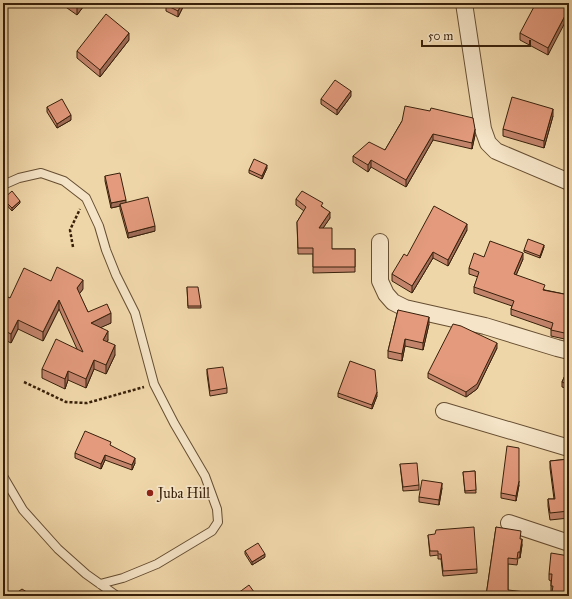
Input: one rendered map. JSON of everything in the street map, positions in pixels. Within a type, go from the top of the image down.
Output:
[{"type":"street","points":[[464,3],[483,128],[488,143],[496,151],[569,182]]},
{"type":"street","points":[[380,242],[380,281],[386,294],[393,302],[405,308],[485,326],[569,351]]},
{"type":"street","points":[[444,411],[569,448]]},
{"type":"street","points":[[509,524],[569,543]]},
{"type":"lane","points":[[3,185],[19,178],[41,173],[64,181],[86,198],[99,226],[106,250],[116,275],[135,313],[154,384],[174,423],[205,476],[218,509],[218,522],[212,531],[157,564],[123,578],[100,584]]},
{"type":"lane","points":[[3,476],[23,510],[58,549],[86,574],[117,596]]},
{"type":"path","points":[[73,247],[70,230],[76,215],[86,198]]},
{"type":"path","points":[[24,382],[66,402],[87,403],[154,384]]},
{"type":"building","points":[[70,3],[81,3],[77,8]]},
{"type":"building","points":[[167,3],[182,3],[178,11],[166,5]]},
{"type":"building","points":[[536,3],[569,3],[569,8],[548,48],[520,33]]},
{"type":"building","points":[[106,14],[129,33],[100,70],[77,51]]},
{"type":"building","points":[[335,80],[351,91],[337,110],[321,99]]},
{"type":"building","points":[[512,97],[553,109],[544,141],[503,129]]},
{"type":"building","points":[[62,99],[71,115],[57,124],[47,107]]},
{"type":"building","points":[[405,106],[430,111],[431,108],[473,118],[475,129],[472,143],[433,134],[406,180],[371,160],[368,165],[353,156],[369,142],[385,150],[402,121]]},
{"type":"building","points":[[254,159],[267,165],[262,176],[249,170]]},
{"type":"building","points":[[120,173],[126,200],[111,203],[105,176]]},
{"type":"building","points":[[12,191],[20,201],[12,208],[3,199]]},
{"type":"building","points":[[302,191],[323,203],[321,206],[330,212],[319,228],[332,228],[332,249],[355,249],[355,267],[313,267],[313,248],[298,248],[297,222],[306,207],[296,199]]},
{"type":"building","points":[[148,197],[155,226],[128,233],[120,204]]},
{"type":"building","points":[[434,206],[467,224],[448,260],[433,252],[412,286],[392,274],[404,254],[407,256]]},
{"type":"building","points":[[528,239],[544,245],[540,256],[524,250]]},
{"type":"building","points":[[490,241],[523,253],[514,274],[545,285],[543,290],[569,295],[569,334],[551,330],[553,323],[511,309],[514,301],[474,287],[479,272],[469,268],[474,253],[484,257]]},
{"type":"building","points":[[57,267],[83,280],[77,288],[88,312],[107,304],[111,313],[91,323],[108,331],[103,340],[115,345],[106,365],[94,360],[86,379],[68,371],[65,379],[42,369],[56,339],[83,352],[59,300],[43,332],[18,320],[11,334],[3,330],[3,295],[10,298],[24,268],[51,281]]},
{"type":"building","points":[[187,287],[198,287],[201,306],[188,306]]},
{"type":"building","points":[[398,310],[429,317],[423,343],[405,339],[402,354],[388,351]]},
{"type":"building","points":[[453,324],[461,326],[497,343],[477,384],[466,392],[428,373]]},
{"type":"building","points":[[350,361],[375,370],[377,392],[372,405],[338,393]]},
{"type":"building","points":[[223,367],[227,388],[210,391],[207,369]]},
{"type":"building","points":[[569,367],[569,385],[562,382]]},
{"type":"building","points":[[85,431],[111,442],[110,445],[135,458],[132,465],[105,455],[101,464],[75,453]]},
{"type":"building","points":[[507,446],[519,448],[519,481],[516,496],[501,493]]},
{"type":"building","points":[[569,459],[569,511],[550,513],[548,499],[555,499],[550,461]]},
{"type":"building","points":[[417,463],[419,485],[403,487],[400,464]]},
{"type":"building","points":[[475,471],[476,490],[465,491],[463,472]]},
{"type":"building","points":[[422,480],[442,483],[439,500],[419,497]]},
{"type":"building","points":[[474,527],[477,569],[443,571],[441,554],[438,554],[438,551],[430,551],[428,535],[435,534],[436,530]]},
{"type":"building","points":[[496,527],[521,531],[520,539],[522,539],[520,552],[518,552],[517,559],[508,558],[508,590],[543,594],[543,596],[486,596]]},
{"type":"building","points":[[258,543],[265,554],[252,562],[245,551]]},
{"type":"building","points":[[551,553],[569,556],[569,594],[552,592],[552,574],[549,574]]},
{"type":"building","points":[[249,585],[257,596],[234,596]]},
{"type":"building","points":[[22,589],[33,596],[12,596]]},
{"type":"place","name":"Juba Hill","points":[[150,493]]}]
